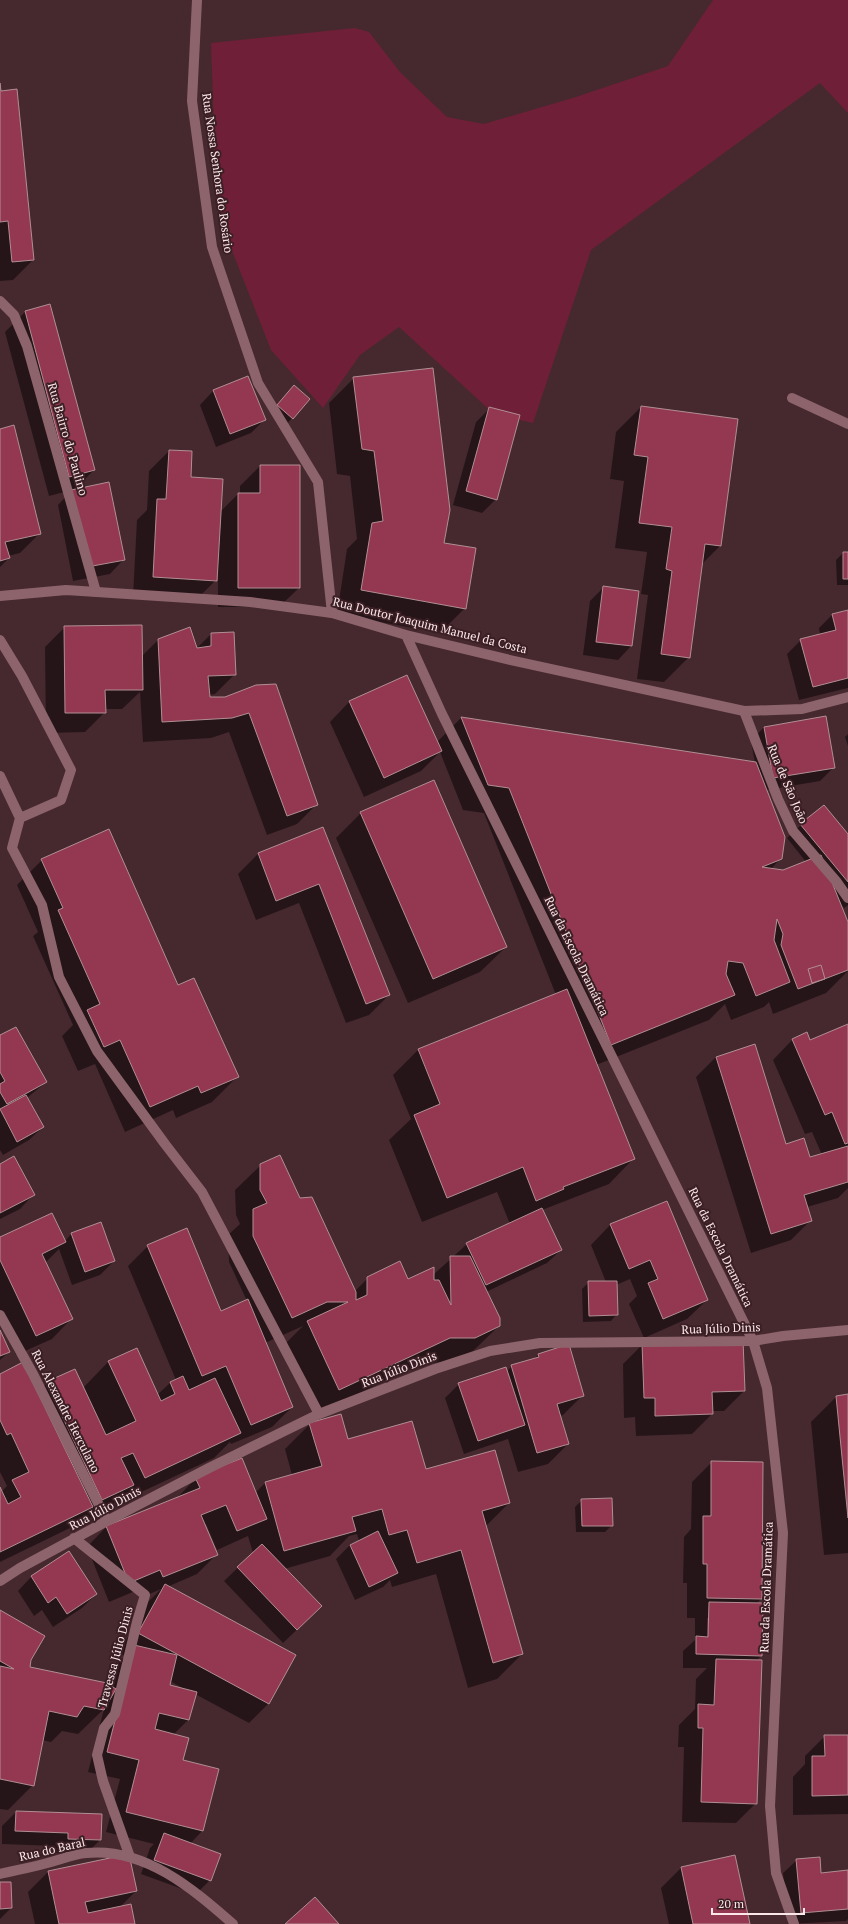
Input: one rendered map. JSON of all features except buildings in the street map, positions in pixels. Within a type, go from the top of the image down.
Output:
[{"type":"street","name":"Rua Nossa Senhora do Rosário","points":[[197,0],[192,101],[212,247],[258,383],[318,482],[332,613]]},
{"type":"street","name":"Rua Bairro do Paulino","points":[[0,300],[14,316],[27,346],[96,592]]},
{"type":"street","points":[[792,398],[848,424]]},
{"type":"street","name":"Rua Doutor Joaquim Manuel da Costa","points":[[0,596],[66,590],[250,602],[332,613],[406,635],[510,660],[744,711],[802,709],[848,697]]},
{"type":"street","name":"Rua da Escola Dramática","points":[[406,635],[442,714],[753,1341],[767,1388],[783,1533],[770,1806],[776,1872],[794,1924]]},
{"type":"street","points":[[0,640],[22,676],[71,770],[61,800],[20,818]]},
{"type":"street","name":"Rua de São João","points":[[744,711],[778,799],[793,831],[836,881],[848,898]]},
{"type":"street","points":[[0,776],[20,818],[12,848],[42,905],[59,977],[97,1051],[202,1192],[319,1414]]},
{"type":"street","name":"Rua Alexandre Herculano","points":[[0,1314],[33,1374],[107,1521]]},
{"type":"street","name":"Rua Júlio Dinis","points":[[0,1581],[74,1538],[209,1468],[319,1414],[435,1369],[490,1351],[540,1343],[753,1341],[783,1336],[848,1330]]},
{"type":"street","name":"Travessa Júlio Dinis","points":[[74,1538],[145,1595],[115,1714],[104,1728],[97,1755],[103,1781],[130,1857]]},
{"type":"street","name":"Rua do Baral","points":[[0,1874],[33,1867],[85,1852],[120,1853],[164,1871],[186,1885],[232,1924]]},
{"type":"shaded area","points":[[713,0],[848,0],[848,113],[820,83],[591,250],[533,423],[494,414],[399,327],[360,355],[323,408],[271,350],[227,238],[216,190],[211,43],[355,28],[369,32],[400,72],[447,117],[484,124],[576,97],[668,66]]}]
